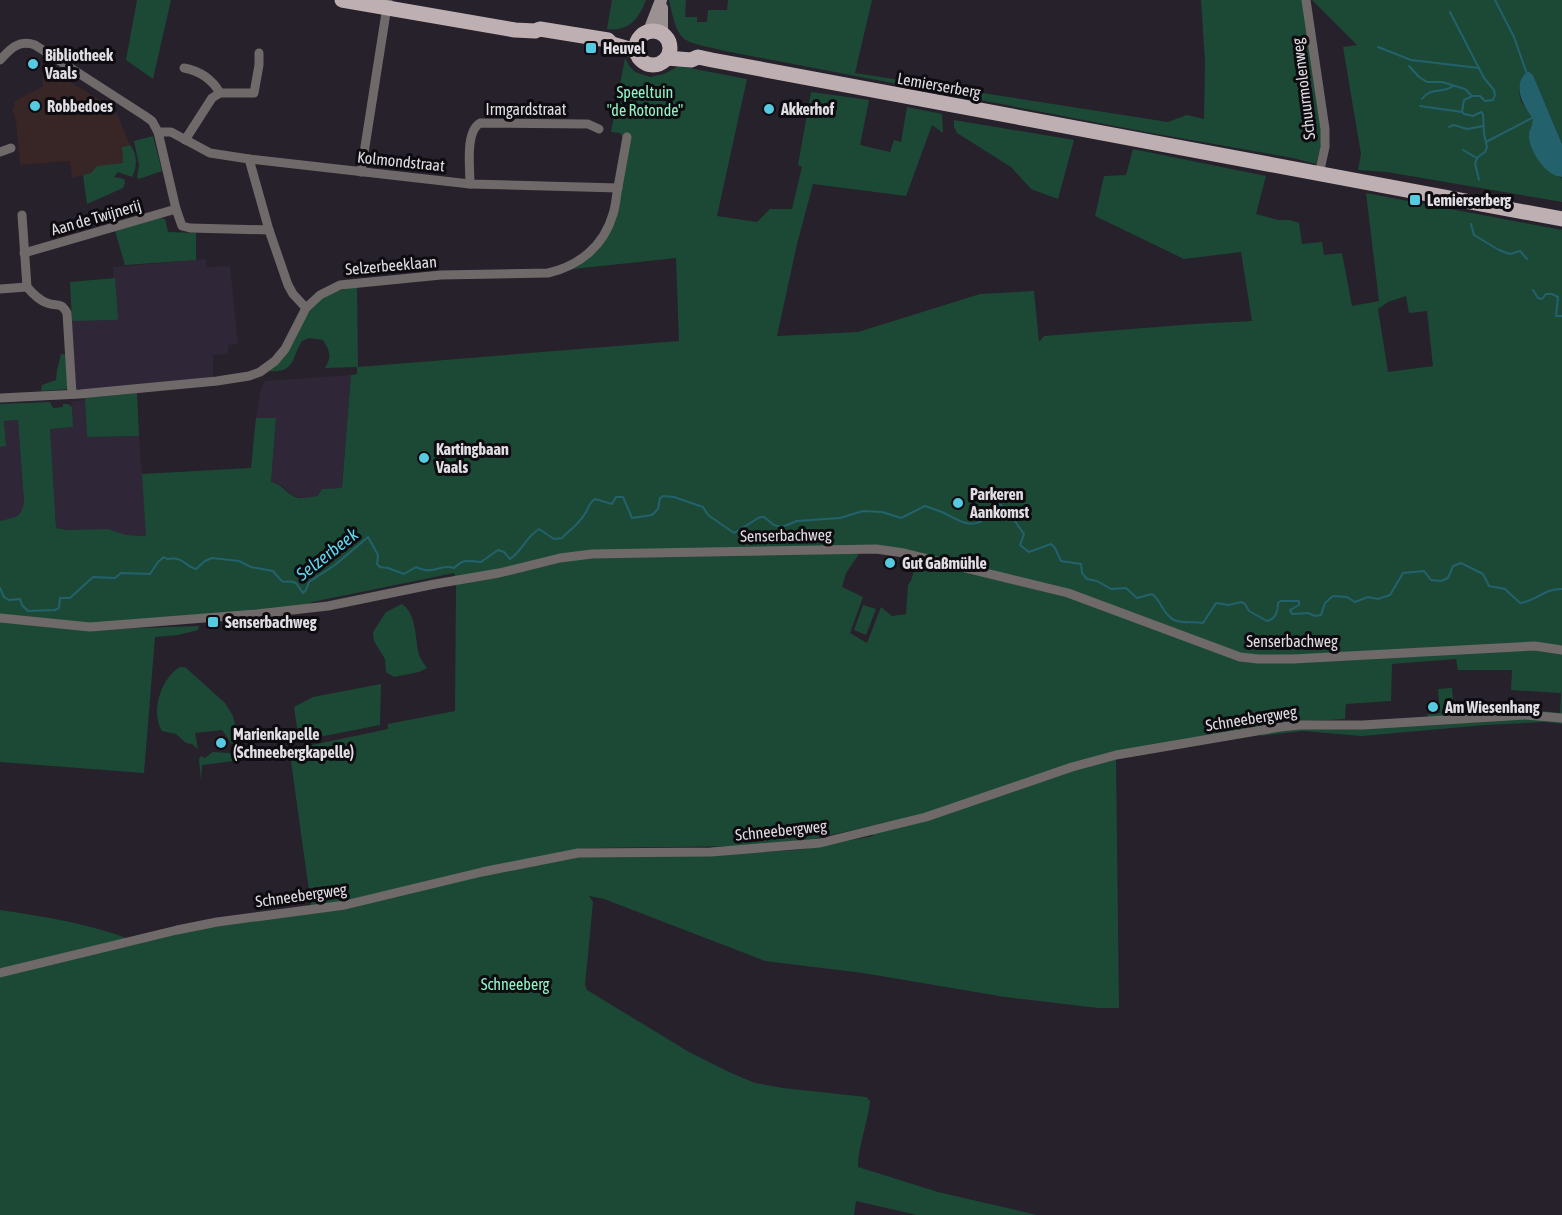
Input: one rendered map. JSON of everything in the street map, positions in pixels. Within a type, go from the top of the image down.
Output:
[{"type":"main road","points":[[342,0],[388,3],[515,30],[540,29]]},
{"type":"main road","points":[[408,0],[517,20],[540,29],[608,40],[654,43],[661,1]]},
{"type":"main road","name":"Lemierserberg","points":[[654,43],[691,60],[698,57],[1562,219]]},
{"type":"street","name":"Schuurmolenweg","points":[[1306,0],[1325,133],[1325,147],[1319,174]]},
{"type":"street","points":[[361,172],[388,3]]},
{"type":"street","name":"Kolmondstraat","points":[[0,60],[15,45],[25,43],[34,45],[146,116],[158,132],[171,132],[210,153],[470,184],[618,188]]},
{"type":"street","points":[[185,140],[212,98],[220,93],[255,93],[259,53]]},
{"type":"street","points":[[184,68],[197,70],[215,84],[220,93]]},
{"type":"street","name":"Irmgardstraat","points":[[470,184],[471,135],[473,127],[480,123],[588,124],[599,129]]},
{"type":"street","points":[[158,132],[176,209],[180,222],[185,227],[268,230]]},
{"type":"street","name":"Selzerbeeklaan","points":[[0,398],[72,394],[249,376],[260,372],[281,354],[306,308],[332,288],[356,282],[441,275],[548,273],[560,270],[583,258],[600,242],[612,218],[627,137]]},
{"type":"street","points":[[0,152],[11,147]]},
{"type":"street","points":[[249,159],[268,230],[288,285],[306,308]]},
{"type":"street","name":"Aan de Twijnerij","points":[[24,253],[176,209]]},
{"type":"street","points":[[22,215],[27,287],[45,303],[59,303],[67,313],[72,394]]},
{"type":"street","points":[[0,289],[27,287]]},
{"type":"street","name":"Senserbachweg","points":[[0,618],[90,627],[257,614],[328,606],[499,573],[560,558],[614,552],[878,549],[1068,593],[1221,652],[1240,657],[1293,659],[1535,646],[1562,650]]},
{"type":"street","name":"Schneebergweg","points":[[0,973],[187,928],[345,905],[482,872],[579,853],[711,852],[820,843],[926,817],[1072,767],[1116,755],[1280,727],[1363,725],[1525,715],[1562,718]]},
{"type":"shaded area","points":[[58,66],[59,75],[107,104],[118,116],[130,145],[122,147],[124,164],[97,166],[91,173],[72,178],[70,161],[20,165],[13,102],[43,86],[42,71],[49,71],[49,67]]},
{"type":"shaded area","points":[[206,259],[206,267],[230,266],[238,344],[228,345],[228,354],[213,355],[213,377],[75,390],[72,321],[115,320],[113,267]]},
{"type":"shaded area","points":[[351,375],[342,488],[322,489],[318,497],[293,496],[282,486],[271,482],[276,418],[256,418],[260,392],[265,381]]},
{"type":"shaded area","points":[[85,400],[87,437],[139,436],[147,536],[126,535],[108,529],[56,528],[50,429],[73,427],[70,405],[73,401]]},
{"type":"shaded area","points":[[18,420],[23,511],[14,519],[0,521],[0,447],[6,446],[4,421]]},
{"type":"green space","points":[[137,0],[171,0],[153,79],[126,60]]},
{"type":"green space","points":[[612,0],[646,0],[640,13],[627,26],[607,29]]},
{"type":"green space","points":[[669,0],[686,0],[685,17],[697,17],[697,22],[707,22],[708,10],[727,10],[728,0],[872,0],[855,73],[1168,122],[1187,115],[1204,119],[1205,62],[1201,0],[1306,0],[1322,131],[1320,149],[1316,164],[725,51],[684,39],[676,26]]},
{"type":"green space","points":[[1312,0],[1562,0],[1562,144],[1533,75],[1528,71],[1521,81],[1519,90],[1520,99],[1533,120],[1530,129],[1560,178],[1562,177],[1562,202],[1387,172],[1358,170],[1361,154],[1343,47],[1357,45]]},
{"type":"green space","points":[[625,58],[635,72],[650,77],[664,74],[679,66],[747,79],[717,216],[757,222],[770,209],[792,209],[802,167],[798,165],[811,92],[869,100],[860,145],[890,152],[894,140],[901,142],[907,107],[942,114],[943,133],[932,125],[906,196],[813,184],[777,336],[858,332],[980,294],[1034,291],[1039,342],[1044,336],[1252,321],[1241,252],[1184,259],[1095,216],[1104,176],[1126,175],[1133,149],[1266,176],[1256,214],[1299,223],[1302,244],[1322,242],[1324,255],[1342,253],[1352,306],[1379,301],[1366,193],[1562,230],[1562,724],[1546,722],[1485,725],[1362,736],[1303,731],[1260,736],[1292,727],[1368,727],[1454,721],[1453,717],[1428,717],[1427,714],[1440,713],[1438,689],[1452,688],[1454,711],[1534,710],[1560,713],[1561,693],[1511,690],[1512,670],[1458,670],[1456,659],[1392,664],[1391,701],[1346,704],[1345,719],[1291,722],[1251,729],[1252,736],[1116,758],[1119,1008],[1098,1008],[1005,997],[863,973],[765,961],[604,899],[589,896],[593,902],[585,985],[587,990],[689,1052],[755,1083],[866,1097],[870,1101],[858,1167],[938,1192],[1037,1215],[917,1215],[856,1201],[854,1215],[0,1215],[0,910],[83,925],[131,940],[133,944],[177,931],[216,924],[344,908],[470,877],[576,855],[670,853],[712,855],[798,850],[873,836],[871,826],[813,839],[744,846],[590,848],[473,871],[343,903],[314,907],[311,905],[290,754],[293,749],[388,729],[388,724],[455,711],[456,586],[454,573],[312,602],[300,608],[118,623],[76,623],[0,616],[0,521],[19,514],[24,502],[18,420],[4,421],[6,446],[0,447],[0,404],[50,402],[53,408],[63,407],[63,404],[72,407],[73,427],[50,429],[56,528],[108,529],[126,535],[146,536],[142,474],[251,468],[256,418],[276,418],[271,482],[299,498],[318,496],[322,489],[342,488],[351,375],[357,374],[357,367],[325,368],[329,351],[323,340],[309,338],[302,341],[288,367],[284,370],[269,371],[282,360],[304,319],[315,304],[330,293],[357,286],[358,367],[679,341],[676,258],[573,269],[601,244],[616,215],[628,146],[620,133],[611,132]],"holes":[[[1406,296],[1409,313],[1427,311],[1433,366],[1388,372],[1378,309],[1388,302]],[[851,545],[877,545],[916,553],[913,574],[908,585],[906,614],[892,616],[881,607],[867,643],[850,633],[863,597],[842,587],[846,573],[859,554],[849,551]]]},
{"type":"green space","points":[[954,120],[1074,140],[1058,199],[1031,189],[1011,167],[957,133]]},
{"type":"green space","points":[[153,136],[162,171],[139,179],[137,177],[139,165],[134,141]]},
{"type":"green space","points":[[130,145],[136,160],[132,177],[118,172],[114,177],[124,179],[123,188],[87,204],[83,175],[91,173],[97,166],[123,163],[122,147]]},
{"type":"green space","points":[[160,218],[165,219],[168,232],[196,233],[196,260],[125,265],[115,231]]},
{"type":"green space","points":[[115,278],[118,318],[116,320],[72,321],[70,282]]},
{"type":"green space","points":[[61,354],[67,355],[69,389],[41,391],[42,385],[56,380]]},
{"type":"green space","points":[[137,393],[139,436],[87,437],[85,398]]},
{"type":"green space","points":[[402,604],[407,608],[413,621],[419,655],[427,668],[394,677],[386,672],[385,659],[374,641],[373,632],[386,612]]},
{"type":"green space","points":[[863,605],[876,609],[866,635],[854,630]]},
{"type":"green space","points":[[0,621],[84,630],[199,626],[198,630],[178,635],[155,637],[144,773],[0,762]]},
{"type":"green space","points":[[180,667],[185,667],[225,703],[233,716],[234,734],[242,750],[234,747],[222,730],[195,733],[198,749],[186,743],[176,734],[162,731],[157,715],[159,696],[167,679]]},
{"type":"green space","points":[[381,684],[380,725],[299,741],[294,707],[313,697]]},
{"type":"green space","points":[[213,752],[241,756],[242,760],[202,765],[201,781],[199,759]]},
{"type":"water","points":[[1528,71],[1533,75],[1562,144],[1562,177],[1550,173],[1540,163],[1530,144],[1529,135],[1533,119],[1519,89],[1520,82]]},
{"type":"waterway","points":[[1495,0],[1514,37],[1527,74]]},
{"type":"waterway","points":[[1450,12],[1495,95],[1493,100],[1485,101],[1480,96],[1472,96],[1464,100],[1462,112],[1464,114],[1473,116],[1481,112],[1483,114],[1487,147],[1475,163],[1479,180]]},
{"type":"waterway","points":[[1378,47],[1411,60],[1479,68]]},
{"type":"waterway","points":[[1409,66],[1427,82],[1442,82],[1465,89],[1471,95]]},
{"type":"waterway","points":[[1422,99],[1433,91],[1445,90],[1453,86]]},
{"type":"waterway","points":[[1420,106],[1462,112]]},
{"type":"waterway","points":[[1486,142],[1534,117]]},
{"type":"waterway","points":[[1449,127],[1454,125],[1467,129],[1483,126]]},
{"type":"waterway","points":[[1463,150],[1477,158]]},
{"type":"waterway","points":[[1471,224],[1474,235],[1510,254],[1520,251],[1527,259]]},
{"type":"waterway","points":[[1533,290],[1538,298],[1542,299],[1546,294],[1558,297],[1556,316],[1562,316]]},
{"type":"waterway","name":"Selzerbeek","points":[[0,588],[4,597],[9,600],[20,599],[28,611],[55,610],[59,608],[60,598],[70,598],[93,577],[115,578],[121,573],[150,574],[164,557],[180,560],[196,569],[212,558],[239,561],[251,567],[273,571],[283,581],[296,583],[303,593],[309,582],[335,565],[368,537],[378,555],[377,564],[380,567],[404,574],[416,567],[428,570],[454,568],[464,561],[481,562],[498,550],[504,552],[510,559],[539,529],[554,539],[562,538],[581,519],[590,503],[595,499],[612,504],[616,497],[623,497],[632,518],[652,515],[658,509],[660,498],[663,496],[674,497],[703,507],[708,515],[734,533],[760,517],[782,527],[797,521],[840,518],[863,511],[882,512],[901,518],[925,506],[968,524],[974,524],[985,519],[989,508],[1001,505],[1024,534],[1020,545],[1029,552],[1051,544],[1061,561],[1081,564],[1082,573],[1087,579],[1097,581],[1111,589],[1126,588],[1137,598],[1152,594],[1170,617],[1181,622],[1203,623],[1216,603],[1229,605],[1241,602],[1249,611],[1267,621],[1274,617],[1278,603],[1281,601],[1299,601],[1299,605],[1290,610],[1292,614],[1321,615],[1325,603],[1333,596],[1347,597],[1355,602],[1368,597],[1378,599],[1390,595],[1403,573],[1424,571],[1431,580],[1441,581],[1448,578],[1453,566],[1461,563],[1483,574],[1489,586],[1505,589],[1520,603],[1551,590],[1562,589]]},
{"type":"place","name":"Heuvel","points":[[591,48]]},
{"type":"place","name":"Bibliotheek Vaals","points":[[33,64]]},
{"type":"place","name":"Robbedoes","points":[[35,106]]},
{"type":"place","name":"Akkerhof","points":[[769,109]]},
{"type":"place","name":"Lemierserberg","points":[[1415,200]]},
{"type":"place","name":"Kartingbaan Vaals","points":[[424,458]]},
{"type":"place","name":"Parkeren Aankomst","points":[[958,503]]},
{"type":"place","name":"Gut Gaßmühle","points":[[890,563]]},
{"type":"place","name":"Senserbachweg","points":[[213,622]]},
{"type":"place","name":"Am Wiesenhang","points":[[1433,707]]},
{"type":"place","name":"Marienkapelle (Schneebergkapelle)","points":[[221,743]]},
{"type":"park label","name":"Speeltuin \"de Rotonde\"","points":[[645,101]]},
{"type":"park label","name":"Schneeberg","points":[[515,984]]}]
